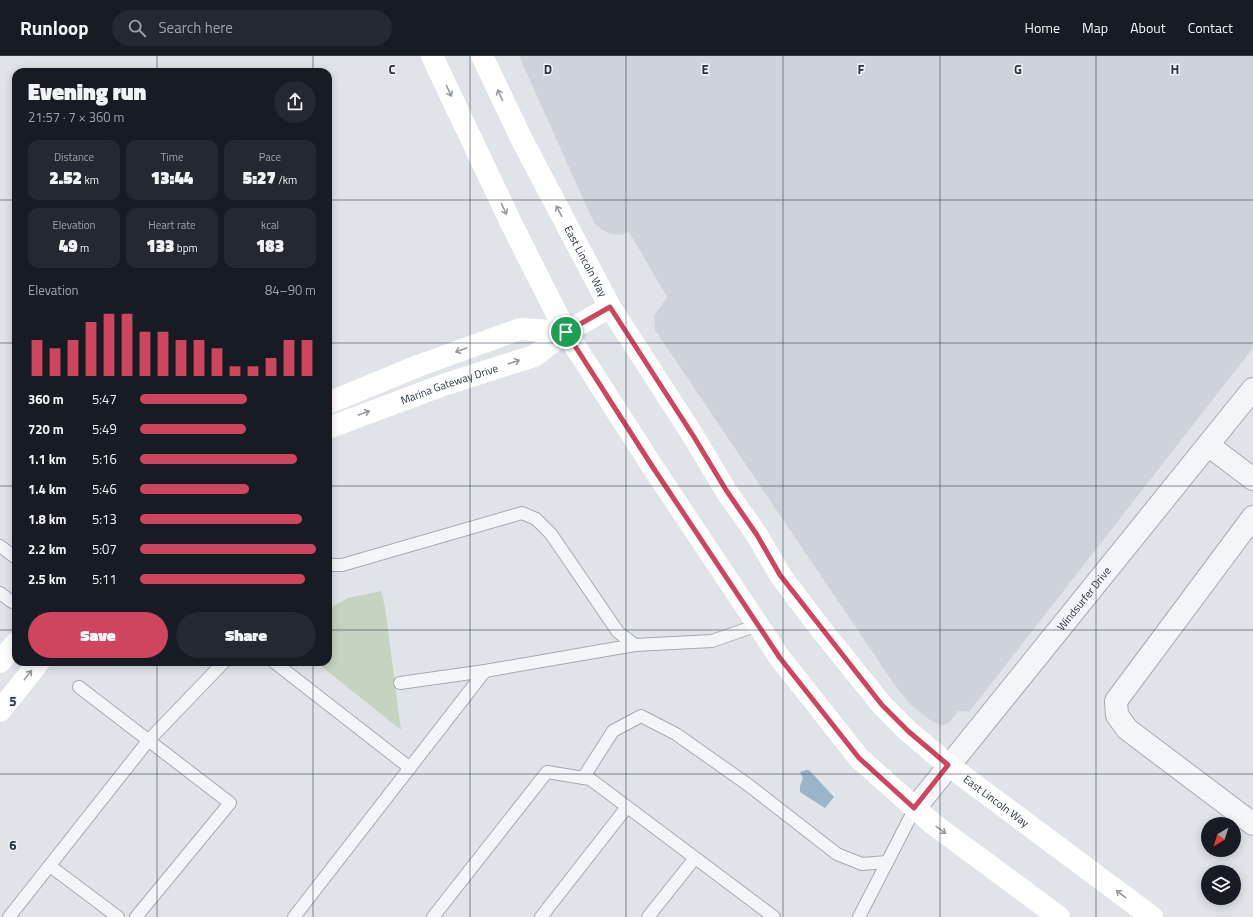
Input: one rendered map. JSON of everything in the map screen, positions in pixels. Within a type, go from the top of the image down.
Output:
[{"type":"street","points":[[432,56],[512,225],[566,332],[780,658],[859,758],[933,824],[1059,917]]},
{"type":"street","name":"East Lincoln Way","points":[[482,56],[522,140],[610,307],[694,437],[726,490],[757,535],[780,575],[882,705],[908,731],[948,765],[1152,917]]},
{"type":"street","name":"Marina Gateway Drive","points":[[332,427],[446,384],[534,356],[566,332],[610,307]]},
{"type":"street","points":[[332,401],[418,366],[520,329],[566,332]]},
{"type":"street","name":"Windsurfer Drive","points":[[914,808],[1253,389]]},
{"type":"street","points":[[1208,444],[1253,479]]},
{"type":"street","points":[[1252,522],[1116,701],[1117,715],[1127,729],[1253,824]]},
{"type":"street","points":[[0,662],[12,647]]},
{"type":"street","points":[[0,711],[35,666]]},
{"type":"lane","points":[[332,565],[342,565],[522,513],[536,519],[551,534],[618,632],[635,645]]},
{"type":"lane","points":[[0,546],[12,555]]},
{"type":"lane","points":[[0,593],[12,602]]},
{"type":"lane","points":[[400,683],[485,671],[635,645],[712,640],[758,625]]},
{"type":"lane","points":[[9,917],[148,741],[220,666]]},
{"type":"lane","points":[[279,666],[410,768]]},
{"type":"lane","points":[[294,917],[485,671]]},
{"type":"lane","points":[[79,687],[230,804],[136,917]]},
{"type":"lane","points":[[583,778],[613,731],[641,716],[676,734],[689,743],[747,784],[837,854],[862,864],[887,862]]},
{"type":"lane","points":[[433,917],[547,772],[590,779],[695,858],[760,913],[774,917]]},
{"type":"lane","points":[[541,917],[627,807]]},
{"type":"lane","points":[[859,917],[914,808]]},
{"type":"lane","points":[[648,917],[695,858]]},
{"type":"lane","points":[[50,866],[118,917]]},
{"type":"shaded area","points":[[519,56],[1253,56],[1253,348],[969,712],[958,711],[950,722],[941,726],[930,720],[911,705],[894,684],[655,330],[654,316],[667,297],[629,232],[621,235],[611,234],[601,229],[594,223]]},
{"type":"green space","points":[[381,591],[385,607],[401,730],[321,666],[332,666],[332,607],[348,598]]},
{"type":"water","points":[[809,770],[834,797],[825,808],[800,792],[800,786],[803,778],[800,772]]},
{"type":"route","points":[[610,307],[694,437],[726,490],[757,535],[780,575],[820,628],[882,705],[908,731],[948,765],[914,808],[859,758],[780,658],[654,469],[566,332],[610,307]]}]
